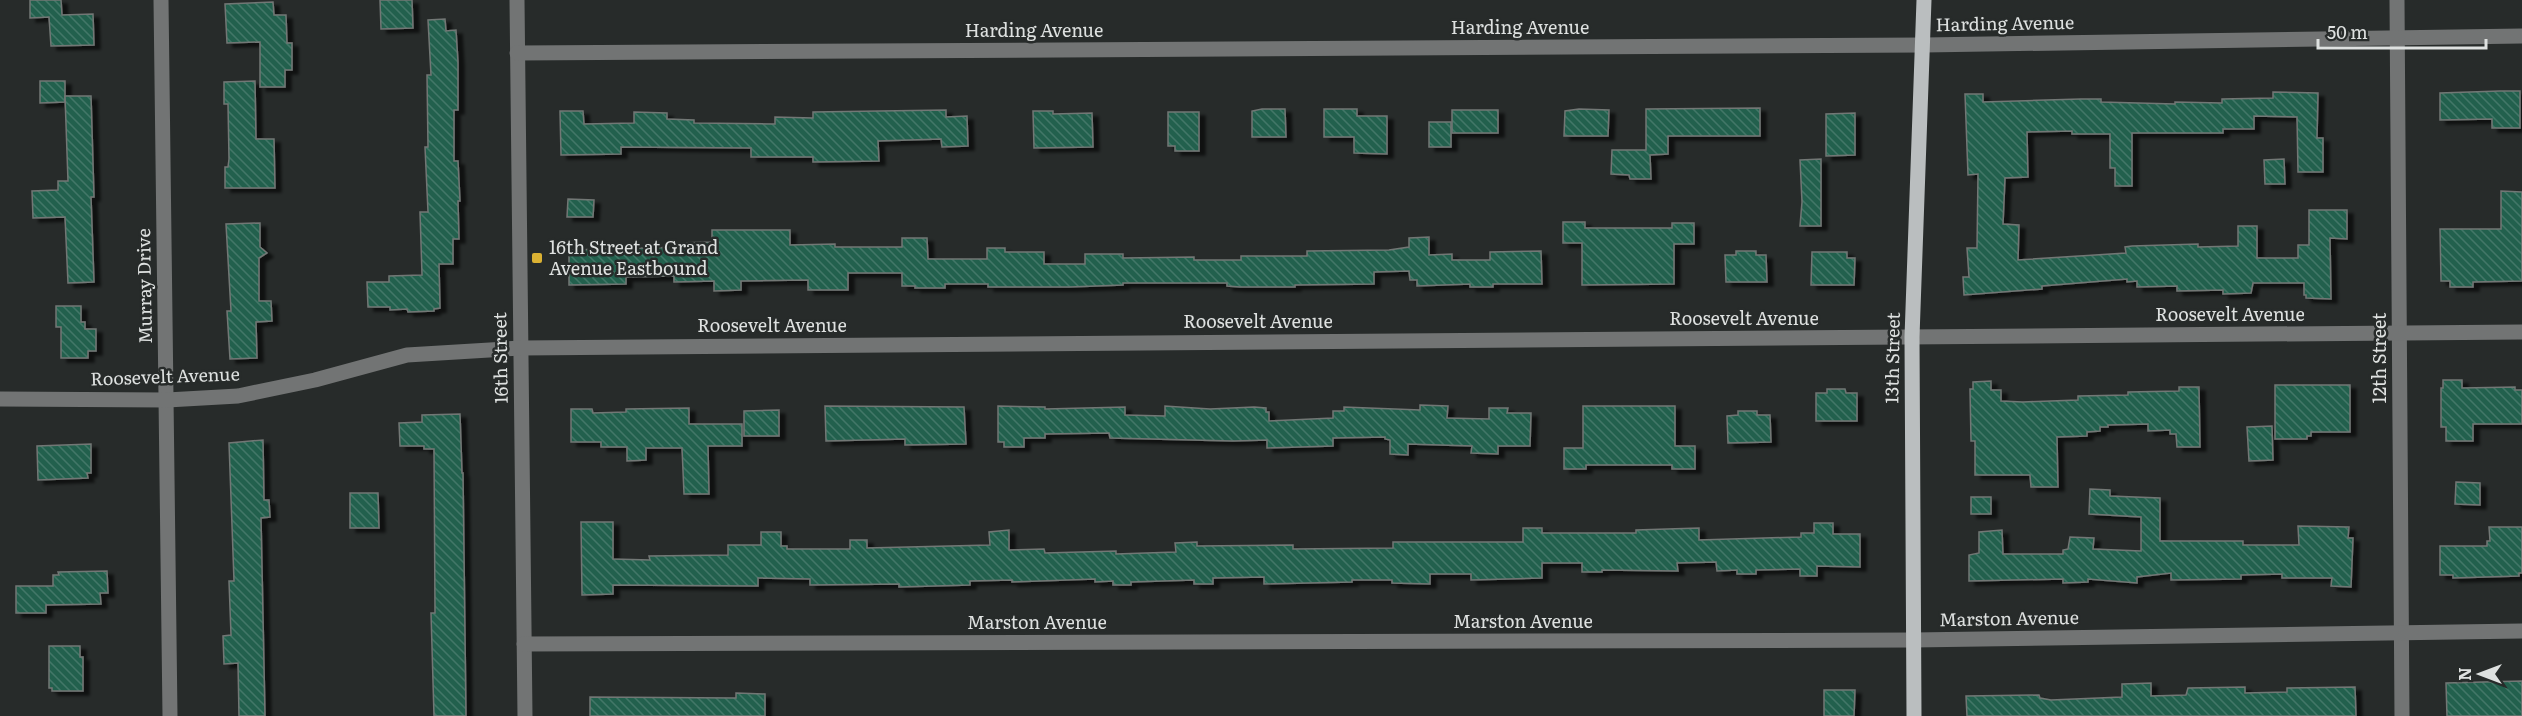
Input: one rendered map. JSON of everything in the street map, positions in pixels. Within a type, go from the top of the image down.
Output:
[{"type":"main road","name":"13th Street","points":[[1914,716],[1912,337],[1924,0]]},
{"type":"street","name":"Murray Drive","points":[[161,0],[171,716]]},
{"type":"street","name":"16th Street","points":[[517,0],[525,716]]},
{"type":"street","name":"12th Street","points":[[2397,0],[2402,716]]},
{"type":"street","name":"Harding Avenue","points":[[517,53],[1924,45],[2522,36]]},
{"type":"street","name":"Roosevelt Avenue","points":[[0,399],[167,400],[238,396],[315,380],[407,355],[521,348],[2522,332]]},
{"type":"street","name":"Marston Avenue","points":[[524,644],[1913,640],[2522,631]]},
{"type":"building","points":[[30,0],[61,0],[62,15],[93,14],[94,45],[51,46],[49,17],[30,18]]},
{"type":"building","points":[[380,0],[412,0],[413,28],[381,29]]},
{"type":"building","points":[[273,2],[274,15],[286,15],[287,43],[292,43],[292,70],[285,70],[285,87],[260,87],[260,42],[227,43],[225,4]]},
{"type":"building","points":[[445,19],[446,31],[456,30],[458,62],[458,110],[454,110],[454,161],[458,161],[460,201],[458,201],[459,239],[453,239],[453,264],[439,264],[440,308],[434,311],[408,312],[407,309],[390,310],[390,307],[368,307],[367,282],[389,282],[389,276],[422,275],[420,212],[428,212],[425,147],[428,147],[427,75],[431,75],[428,20]]},
{"type":"building","points":[[40,81],[65,81],[65,102],[40,103]]},
{"type":"building","points":[[255,81],[256,139],[274,139],[275,188],[225,188],[225,167],[228,167],[229,159],[228,104],[224,104],[224,82]]},
{"type":"building","points":[[2520,91],[2520,128],[2492,128],[2492,119],[2440,120],[2440,93]]},
{"type":"building","points":[[2273,92],[2318,93],[2317,138],[2323,138],[2323,172],[2298,172],[2297,117],[2254,116],[2254,129],[2223,129],[2223,133],[2132,133],[2132,186],[2115,186],[2115,168],[2110,168],[2110,134],[2072,134],[2072,131],[2027,132],[2028,177],[2005,178],[2003,224],[2019,225],[2018,260],[2126,253],[2125,247],[2132,246],[2198,244],[2198,247],[2238,246],[2238,226],[2257,226],[2257,258],[2298,258],[2298,245],[2309,245],[2309,210],[2347,210],[2347,239],[2330,238],[2331,299],[2306,298],[2304,283],[2253,283],[2251,293],[2223,294],[2223,290],[2177,291],[2177,286],[2137,287],[2137,281],[2127,282],[2127,279],[1964,295],[1963,277],[1969,277],[1967,248],[1977,248],[1978,174],[1968,175],[1965,94],[1983,94],[1983,102],[2101,99],[2101,102],[2175,104],[2175,102],[2222,103],[2222,99],[2273,98]]},
{"type":"building","points":[[65,96],[91,96],[94,282],[68,283],[65,217],[33,218],[32,191],[58,190],[58,181],[68,181]]},
{"type":"building","points":[[1760,108],[1760,136],[1668,136],[1668,154],[1650,155],[1651,179],[1630,179],[1629,175],[1611,174],[1612,150],[1646,150],[1646,109]]},
{"type":"building","points":[[1285,109],[1286,137],[1252,137],[1252,111]]},
{"type":"building","points":[[1324,109],[1357,109],[1357,116],[1387,116],[1387,154],[1354,153],[1354,137],[1324,137]]},
{"type":"building","points":[[946,110],[946,117],[967,116],[968,146],[942,147],[941,139],[878,141],[879,161],[813,162],[813,157],[751,157],[751,148],[621,147],[621,154],[561,155],[560,111],[583,111],[584,124],[634,123],[634,112],[667,113],[667,119],[694,120],[694,123],[775,124],[775,117],[813,118],[813,112]]},
{"type":"building","points":[[1452,110],[1498,110],[1498,133],[1452,133]]},
{"type":"building","points":[[1609,110],[1608,136],[1564,136],[1565,111]]},
{"type":"building","points":[[1033,111],[1053,111],[1053,114],[1092,113],[1093,147],[1034,148]]},
{"type":"building","points":[[1168,112],[1199,112],[1199,151],[1175,151],[1175,146],[1168,146]]},
{"type":"building","points":[[1855,113],[1855,155],[1826,156],[1826,114]]},
{"type":"building","points":[[1429,122],[1451,122],[1451,147],[1429,147]]},
{"type":"building","points":[[1821,159],[1821,226],[1800,226],[1802,202],[1800,160]]},
{"type":"building","points":[[2284,159],[2285,184],[2265,184],[2264,160]]},
{"type":"building","points":[[2501,191],[2522,192],[2522,281],[2473,282],[2473,287],[2450,287],[2450,281],[2441,281],[2440,229],[2501,229]]},
{"type":"building","points":[[568,199],[594,200],[593,217],[567,217]]},
{"type":"building","points":[[1563,222],[1585,222],[1585,228],[1672,228],[1672,223],[1694,223],[1694,244],[1674,244],[1674,284],[1582,285],[1582,243],[1563,243]]},
{"type":"building","points":[[260,223],[260,247],[267,253],[259,258],[259,301],[271,301],[272,321],[256,322],[257,358],[230,359],[227,311],[231,311],[226,224]]},
{"type":"building","points":[[712,230],[790,230],[790,245],[835,244],[835,247],[902,247],[902,238],[927,238],[928,259],[987,259],[987,248],[1005,248],[1005,252],[1044,252],[1044,264],[1085,264],[1085,254],[1123,254],[1123,258],[1194,257],[1194,260],[1241,260],[1241,256],[1307,256],[1307,251],[1389,250],[1409,247],[1409,238],[1429,237],[1429,255],[1452,254],[1452,260],[1490,260],[1490,252],[1541,251],[1542,284],[1493,284],[1493,287],[1470,287],[1470,284],[1417,286],[1417,280],[1410,280],[1409,271],[1374,272],[1374,284],[1295,285],[1295,287],[1240,287],[1227,286],[1227,283],[1123,283],[1123,285],[1069,287],[988,287],[988,284],[945,284],[945,288],[915,288],[915,286],[902,286],[902,273],[848,273],[848,290],[808,290],[808,280],[741,281],[741,290],[714,291],[714,281],[674,282],[674,276],[626,277],[626,284],[569,285],[569,250],[679,247],[679,243],[712,242]]},
{"type":"building","points":[[1736,251],[1756,251],[1756,255],[1766,255],[1767,282],[1726,282],[1725,255],[1736,255]]},
{"type":"building","points":[[1812,252],[1847,252],[1847,258],[1855,258],[1854,285],[1811,285]]},
{"type":"building","points":[[56,306],[81,306],[81,322],[85,322],[85,329],[96,329],[96,351],[88,351],[88,358],[61,358],[61,327],[56,327]]},
{"type":"building","points":[[2443,380],[2462,380],[2462,388],[2515,387],[2515,390],[2522,390],[2522,424],[2473,424],[2473,441],[2446,441],[2446,427],[2441,427]]},
{"type":"building","points":[[1991,381],[1991,390],[2001,390],[2001,401],[2023,402],[2078,400],[2078,396],[2128,395],[2128,392],[2179,391],[2179,387],[2199,387],[2200,447],[2177,447],[2176,434],[2170,434],[2170,430],[2148,431],[2148,424],[2108,425],[2108,427],[2100,427],[2100,431],[2087,432],[2087,436],[2057,437],[2058,487],[2031,487],[2030,475],[1975,475],[1975,441],[1971,441],[1970,389],[1973,389],[1973,382]]},
{"type":"building","points":[[2275,385],[2350,385],[2350,432],[2311,432],[2311,436],[2307,436],[2307,439],[2275,439]]},
{"type":"building","points":[[1827,389],[1845,389],[1846,393],[1857,393],[1857,421],[1816,421],[1816,393],[1827,393]]},
{"type":"building","points":[[1420,405],[1448,406],[1447,418],[1489,419],[1489,408],[1508,408],[1507,413],[1531,413],[1530,446],[1498,446],[1498,454],[1471,453],[1472,446],[1408,444],[1408,455],[1390,454],[1390,440],[1385,437],[1333,438],[1333,446],[1267,448],[1267,440],[1110,438],[1109,433],[1045,434],[1045,438],[1024,438],[1024,447],[1004,447],[1004,442],[998,442],[998,406],[1045,407],[1045,409],[1125,407],[1125,415],[1165,416],[1165,406],[1210,409],[1254,407],[1266,408],[1266,412],[1269,412],[1269,421],[1333,418],[1333,411],[1344,411],[1344,407],[1420,410]]},
{"type":"building","points":[[825,406],[964,407],[966,444],[905,445],[905,439],[826,441]]},
{"type":"building","points":[[1583,406],[1675,406],[1675,446],[1695,446],[1695,469],[1672,469],[1672,465],[1586,465],[1586,469],[1564,469],[1564,448],[1583,448]]},
{"type":"building","points":[[689,408],[689,424],[742,424],[742,446],[708,446],[709,494],[684,494],[682,448],[646,448],[646,460],[627,461],[627,447],[601,447],[601,442],[571,442],[571,409],[592,409],[593,413],[626,412],[626,409]]},
{"type":"building","points":[[779,410],[779,436],[744,436],[744,411]]},
{"type":"building","points":[[1738,411],[1757,411],[1757,415],[1770,415],[1771,442],[1728,443],[1727,416],[1738,415]]},
{"type":"building","points":[[460,414],[463,473],[466,716],[434,716],[431,613],[435,613],[434,449],[424,449],[424,446],[400,446],[399,423],[422,422],[422,415]]},
{"type":"building","points":[[2272,426],[2273,460],[2249,461],[2247,427]]},
{"type":"building","points":[[263,440],[264,500],[269,500],[270,517],[261,518],[265,716],[239,716],[238,663],[224,664],[223,636],[231,635],[229,581],[234,581],[229,443]]},
{"type":"building","points":[[91,444],[91,473],[87,473],[88,478],[38,480],[37,446]]},
{"type":"building","points":[[2456,482],[2480,483],[2480,505],[2455,504]]},
{"type":"building","points":[[2090,489],[2110,490],[2110,496],[2160,498],[2160,541],[2243,541],[2243,545],[2299,545],[2298,526],[2349,527],[2348,538],[2353,538],[2351,587],[2331,586],[2332,578],[2282,578],[2282,574],[2241,575],[2241,579],[2171,580],[2171,573],[2137,577],[2137,583],[2088,579],[2088,582],[2063,583],[2063,579],[1969,581],[1969,555],[1979,553],[1979,532],[2002,530],[2003,554],[2063,554],[2063,550],[2068,549],[2070,537],[2094,538],[2093,549],[2141,551],[2141,517],[2089,514]]},
{"type":"building","points":[[350,493],[378,493],[379,528],[350,528]]},
{"type":"building","points":[[1971,497],[1991,497],[1991,514],[1971,514]]},
{"type":"building","points":[[581,522],[613,522],[613,559],[650,560],[649,556],[728,555],[728,545],[761,545],[761,532],[781,532],[781,546],[787,546],[787,549],[850,549],[850,540],[867,540],[867,548],[990,545],[989,532],[1009,530],[1009,550],[1044,549],[1045,553],[1116,551],[1116,554],[1176,552],[1175,543],[1197,542],[1197,546],[1293,545],[1293,549],[1393,548],[1393,542],[1523,542],[1523,528],[1542,528],[1542,533],[1636,533],[1636,530],[1699,528],[1699,540],[1801,537],[1801,533],[1814,533],[1814,523],[1833,523],[1833,534],[1860,534],[1860,567],[1817,566],[1817,576],[1800,576],[1800,569],[1756,570],[1756,574],[1737,574],[1737,570],[1717,571],[1716,562],[1677,563],[1678,571],[1602,570],[1602,572],[1582,572],[1582,563],[1542,563],[1542,578],[1471,580],[1471,574],[1430,574],[1430,584],[1392,583],[1392,580],[1352,580],[1352,582],[1264,584],[1264,577],[1213,578],[1213,584],[1194,584],[1194,580],[1131,582],[1131,585],[1113,585],[1113,581],[1095,582],[1095,579],[970,581],[970,585],[899,587],[899,584],[810,585],[810,579],[758,578],[758,586],[613,585],[613,594],[582,595]]},
{"type":"building","points":[[2489,527],[2522,527],[2522,573],[2519,573],[2519,576],[2453,578],[2453,575],[2440,575],[2440,546],[2487,546],[2487,541],[2490,541]]},
{"type":"building","points":[[107,571],[108,593],[100,593],[101,604],[46,605],[46,613],[16,613],[16,586],[53,586],[53,575],[59,575],[58,572]]},
{"type":"building","points":[[49,646],[80,646],[80,657],[83,657],[83,691],[52,691],[52,688],[49,688]]},
{"type":"building","points":[[2522,681],[2522,716],[2447,716],[2446,683]]},
{"type":"building","points":[[2151,683],[2151,696],[2186,695],[2188,688],[2245,687],[2245,693],[2287,692],[2287,688],[2355,687],[2356,716],[1967,716],[1966,696],[2039,695],[2040,698],[2051,700],[2122,697],[2122,684]]},
{"type":"building","points":[[1824,690],[1855,690],[1854,716],[1824,716]]},
{"type":"building","points":[[736,693],[765,694],[765,716],[590,716],[590,697],[736,698]]},
{"type":"place","name":"16th Street at Grand Avenue Eastbound","points":[[537,258]]}]
